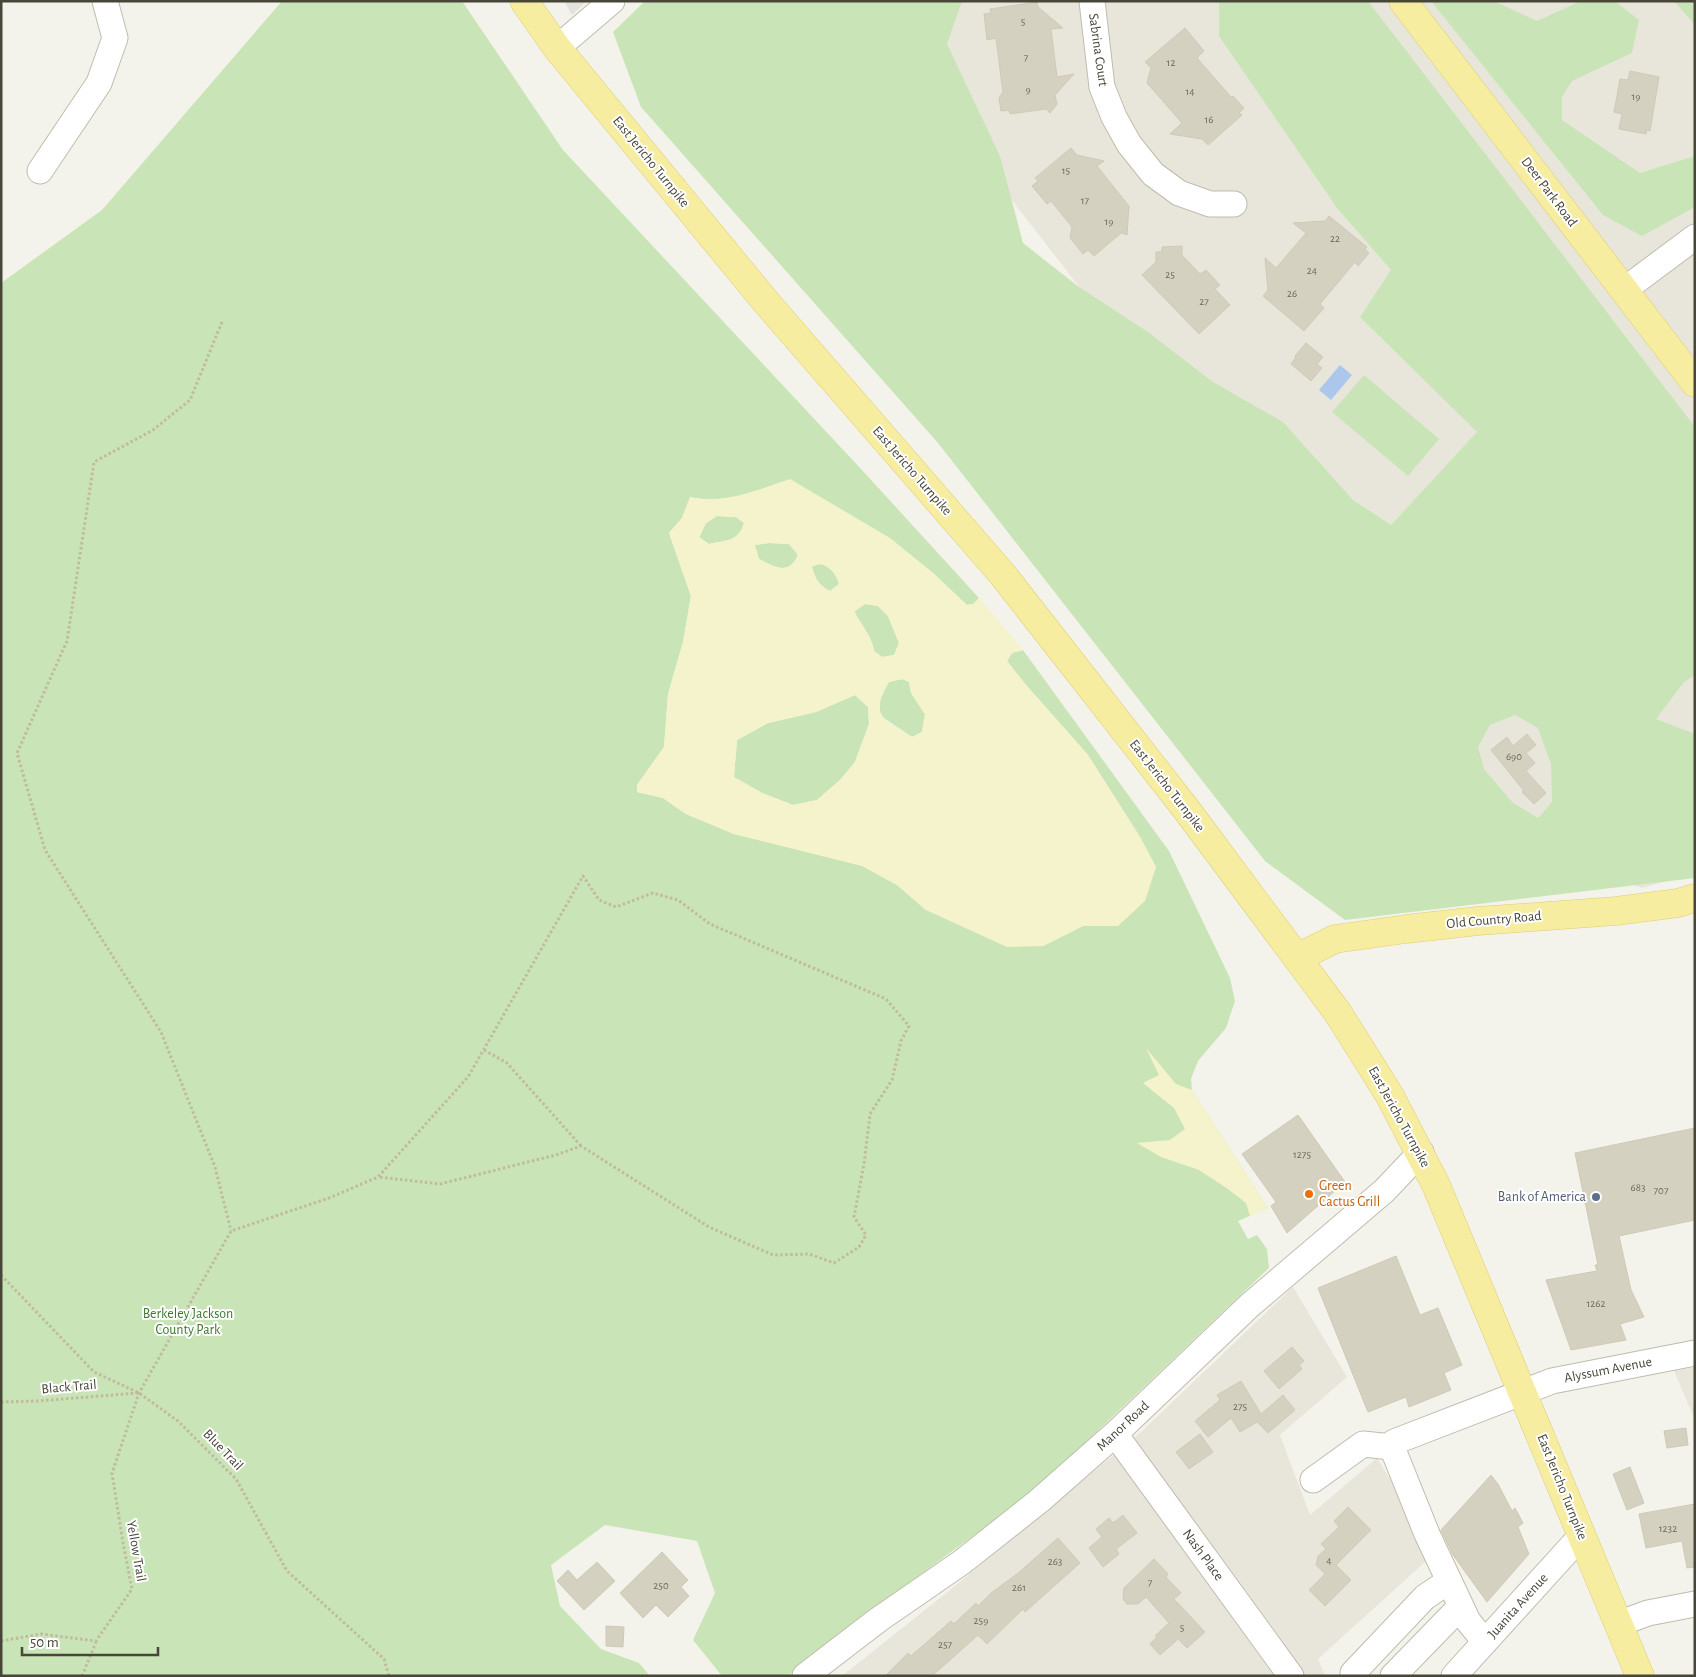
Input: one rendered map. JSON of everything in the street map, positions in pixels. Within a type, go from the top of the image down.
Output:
[{"type":"main road","name":"East Jericho Turnpike","points":[[524,1],[557,48],[766,302],[1003,575],[1186,809],[1338,1013],[1390,1096],[1436,1185],[1640,1676]]},
{"type":"main road","name":"Deer Park Road","points":[[1403,1],[1695,383]]},
{"type":"main road","name":"Old Country Road","points":[[1297,958],[1335,939],[1406,928],[1616,911],[1678,903],[1695,898]]},
{"type":"street","points":[[40,171],[100,83],[115,38],[105,1]]},
{"type":"street","points":[[557,48],[612,1]]},
{"type":"street","name":"Sabrina Court","points":[[1092,1],[1102,87],[1114,117],[1129,144],[1153,174],[1179,194],[1210,204],[1234,204]]},
{"type":"street","points":[[1624,290],[1695,237]]},
{"type":"street","name":"Manor Road","points":[[808,1675],[878,1620],[962,1562],[1040,1501],[1115,1434],[1250,1305],[1384,1191],[1420,1152]]},
{"type":"street","name":"Alyssum Avenue","points":[[1392,1447],[1394,1442],[1552,1381],[1695,1353]]},
{"type":"street","name":"Nash Place","points":[[1115,1434],[1291,1676]]},
{"type":"street","points":[[1313,1480],[1363,1444],[1392,1447],[1427,1534],[1468,1622],[1485,1642]]},
{"type":"street","name":"Juanita Avenue","points":[[1454,1676],[1581,1536]]},
{"type":"street","points":[[1353,1676],[1353,1673],[1425,1597],[1449,1581]]},
{"type":"street","points":[[1618,1624],[1648,1613],[1695,1604]]},
{"type":"street","points":[[1392,1676],[1461,1606]]},
{"type":"path","points":[[222,322],[190,400],[153,430],[94,462],[68,641],[18,753],[45,850],[162,1032],[215,1167],[231,1231],[329,1198],[378,1177],[468,1077],[584,876],[598,900],[616,907],[653,893],[678,900],[710,924],[886,999],[909,1026],[901,1041],[892,1080],[870,1114],[864,1164],[854,1217],[866,1235],[859,1247],[834,1263],[809,1254],[773,1255],[709,1227],[581,1146],[507,1063],[484,1050]]},
{"type":"path","points":[[378,1177],[440,1184],[556,1155],[581,1146]]},
{"type":"path","name":"Yellow Trail","points":[[82,1676],[96,1642],[132,1589],[112,1473],[139,1392],[231,1231]]},
{"type":"path","name":"Blue Trail","points":[[1,1275],[94,1372],[139,1392],[178,1421],[236,1479],[287,1570],[384,1658],[389,1676]]},
{"type":"path","name":"Black Trail","points":[[1,1402],[139,1392]]},
{"type":"path","points":[[1,1642],[41,1634],[96,1642]]},
{"type":"shaded area","points":[[564,1],[587,1],[572,15]]},
{"type":"shaded area","points":[[857,1],[1695,1],[1695,873],[1642,888],[1511,842]]},
{"type":"shaded area","points":[[1293,1287],[1347,1377],[1280,1435],[1310,1515],[1377,1458],[1435,1553],[1318,1659],[1325,1676],[842,1676],[950,1590],[1140,1433]]},
{"type":"shaded area","points":[[1695,1367],[1695,1420],[1674,1371]]},
{"type":"green space","name":"Berkeley Jackson County Park","points":[[282,1],[462,1],[563,150],[979,598],[973,604],[967,605],[932,572],[790,480],[728,498],[703,499],[690,497],[682,518],[669,533],[691,596],[683,642],[668,694],[664,747],[637,785],[637,792],[663,798],[686,814],[734,834],[861,865],[897,885],[926,910],[1043,946],[1083,926],[1118,926],[1156,867],[1140,837],[1088,755],[1007,661],[1012,653],[1023,650],[1169,851],[1230,978],[1235,1001],[1226,1028],[1198,1061],[1191,1079],[1192,1090],[1268,1208],[1238,1221],[1248,1239],[1257,1235],[1267,1249],[1269,1268],[1066,1461],[1003,1514],[820,1648],[788,1676],[722,1676],[693,1640],[715,1593],[697,1541],[605,1525],[551,1565],[560,1606],[601,1649],[639,1663],[650,1676],[1,1676],[1,283],[102,210]]},
{"type":"green space","points":[[645,1],[962,1],[947,44],[1000,156],[1023,243],[1079,287],[1148,332],[1213,382],[1283,422],[1353,500],[1391,525],[1477,432],[1360,317],[1391,270],[1337,208],[1219,36],[1219,1],[1368,1],[1695,427],[1695,675],[1684,682],[1656,719],[1695,734],[1695,878],[1345,920],[1265,861],[938,443],[641,107],[613,32]],"holes":[[[1515,715],[1538,728],[1551,764],[1552,802],[1538,818],[1513,803],[1484,769],[1478,747],[1490,725]]]},
{"type":"green space","points":[[1431,1],[1494,1],[1537,21],[1581,1],[1615,1],[1639,20],[1632,53],[1572,81],[1562,97],[1562,120],[1640,173],[1695,156],[1695,207],[1642,236],[1603,215]]},
{"type":"green space","points":[[1674,1],[1695,1],[1695,25]]},
{"type":"green space","points":[[1364,375],[1439,439],[1408,476],[1332,412]]},
{"type":"green space","points":[[717,516],[736,517],[744,523],[735,537],[726,541],[709,544],[699,537],[706,523]]},
{"type":"green space","points":[[769,543],[789,544],[798,555],[794,562],[786,568],[781,568],[759,559],[754,545]]},
{"type":"green space","points":[[821,564],[833,571],[839,584],[830,591],[820,584],[814,574],[812,566]]},
{"type":"green space","points":[[865,604],[878,606],[888,616],[899,643],[894,655],[882,657],[874,651],[869,635],[854,611]]},
{"type":"green space","points":[[902,679],[909,682],[911,693],[925,714],[922,732],[912,737],[881,716],[880,711],[881,698],[889,682]]},
{"type":"green space","points":[[855,695],[868,707],[869,724],[855,762],[840,780],[817,800],[793,805],[762,793],[734,777],[737,740],[768,723],[816,712]]},
{"type":"sand","points":[[790,479],[890,538],[932,572],[966,605],[973,604],[979,598],[1023,650],[1012,653],[1007,661],[1088,755],[1140,837],[1156,867],[1145,901],[1118,926],[1083,926],[1043,946],[1007,947],[926,910],[897,885],[862,866],[734,834],[686,814],[663,798],[637,792],[637,785],[664,747],[668,694],[683,642],[691,596],[669,533],[682,518],[690,497],[703,499],[728,498],[753,492]],"holes":[[[717,516],[736,517],[744,523],[739,534],[735,537],[726,541],[709,544],[699,538],[706,523]],[[769,543],[789,544],[798,555],[794,562],[786,568],[776,567],[759,559],[755,545]],[[825,565],[833,571],[839,584],[830,591],[826,589],[818,581],[812,566]],[[865,604],[878,606],[888,616],[899,643],[894,655],[882,657],[874,651],[869,635],[854,612]],[[902,679],[909,682],[911,693],[925,714],[922,732],[912,737],[887,721],[882,716],[880,710],[883,693],[889,682]],[[855,695],[868,707],[869,724],[855,762],[840,780],[817,800],[793,805],[762,793],[734,777],[737,740],[768,723],[816,712]]]},
{"type":"sand","points":[[1146,1048],[1176,1084],[1192,1090],[1268,1208],[1250,1216],[1246,1203],[1199,1170],[1161,1157],[1137,1143],[1170,1140],[1185,1129],[1174,1108],[1143,1083],[1159,1075]]},
{"type":"water","points":[[1340,365],[1352,375],[1331,400],[1319,390]]},
{"type":"building","points":[[1037,2],[1038,7],[1063,28],[1051,29],[1057,77],[1074,74],[1055,95],[1057,104],[1050,113],[1046,109],[1010,114],[1009,110],[1001,111],[999,98],[1003,92],[996,38],[987,40],[984,14],[991,13],[990,9]]},
{"type":"building","points":[[1185,28],[1204,51],[1197,58],[1231,97],[1233,96],[1244,108],[1239,113],[1242,115],[1208,145],[1202,139],[1170,134],[1182,123],[1147,83],[1151,68],[1145,62]]},
{"type":"building","points":[[1630,71],[1659,77],[1650,131],[1647,130],[1646,134],[1619,129],[1622,114],[1614,112],[1620,79],[1628,80]]},
{"type":"building","points":[[1071,148],[1077,155],[1104,161],[1097,166],[1129,206],[1127,235],[1121,233],[1094,256],[1088,250],[1083,254],[1070,238],[1072,227],[1051,201],[1047,204],[1032,186],[1038,181],[1035,178]]},
{"type":"building","points":[[1329,216],[1367,247],[1365,249],[1369,253],[1358,266],[1355,262],[1320,304],[1324,308],[1304,331],[1263,296],[1268,290],[1265,258],[1276,268],[1306,233],[1293,223],[1325,221]]},
{"type":"building","points":[[1182,246],[1182,255],[1200,274],[1206,270],[1220,285],[1215,289],[1230,305],[1199,334],[1142,275],[1156,262],[1156,252],[1162,252],[1162,247]]},
{"type":"building","points":[[1306,343],[1323,357],[1317,364],[1322,368],[1311,381],[1291,364]]},
{"type":"building","points":[[1527,734],[1536,745],[1526,753],[1535,763],[1526,771],[1546,793],[1534,804],[1522,792],[1524,791],[1491,750],[1507,737],[1513,746]]},
{"type":"building","points":[[1298,1115],[1345,1182],[1287,1233],[1271,1206],[1276,1202],[1242,1154]]},
{"type":"building","points":[[1695,1128],[1695,1220],[1619,1236],[1631,1290],[1644,1317],[1620,1324],[1626,1340],[1571,1350],[1546,1280],[1597,1271],[1595,1265],[1598,1265],[1575,1153]]},
{"type":"building","points":[[1396,1256],[1420,1315],[1438,1308],[1462,1365],[1444,1373],[1451,1390],[1409,1407],[1406,1397],[1368,1412],[1318,1288]]},
{"type":"building","points":[[1292,1347],[1304,1361],[1299,1365],[1302,1369],[1279,1389],[1264,1371]]},
{"type":"building","points":[[1241,1381],[1261,1414],[1283,1395],[1295,1410],[1268,1433],[1257,1422],[1240,1432],[1231,1418],[1208,1437],[1195,1421],[1220,1400],[1217,1395]]},
{"type":"building","points":[[1686,1428],[1688,1445],[1667,1448],[1664,1431]]},
{"type":"building","points":[[1200,1434],[1213,1452],[1189,1469],[1176,1452]]},
{"type":"building","points":[[1630,1467],[1644,1503],[1627,1510],[1613,1474]]},
{"type":"building","points":[[1491,1475],[1498,1484],[1512,1511],[1515,1508],[1523,1523],[1518,1527],[1529,1554],[1487,1602],[1453,1555],[1441,1530]]},
{"type":"building","points":[[1695,1504],[1695,1567],[1687,1568],[1682,1541],[1646,1548],[1639,1514]]},
{"type":"building","points":[[1348,1507],[1371,1530],[1336,1565],[1351,1580],[1325,1606],[1309,1590],[1325,1574],[1316,1565],[1318,1556],[1326,1549],[1321,1544],[1339,1527],[1334,1521]]},
{"type":"building","points":[[1123,1515],[1137,1533],[1116,1549],[1119,1554],[1103,1567],[1089,1548],[1102,1537],[1096,1529],[1109,1518],[1113,1523]]},
{"type":"building","points":[[1058,1538],[1080,1563],[1025,1612],[1023,1609],[987,1644],[978,1635],[932,1676],[885,1676],[908,1653],[911,1656],[951,1621],[954,1624],[976,1603],[978,1606]]},
{"type":"building","points":[[662,1552],[688,1580],[681,1587],[689,1596],[668,1617],[656,1605],[643,1618],[620,1593]]},
{"type":"building","points":[[1154,1559],[1168,1574],[1166,1577],[1181,1593],[1174,1599],[1205,1632],[1187,1648],[1178,1639],[1160,1655],[1150,1644],[1157,1637],[1155,1636],[1169,1623],[1146,1597],[1138,1604],[1127,1604],[1123,1599],[1124,1588]]},
{"type":"building","points":[[597,1562],[615,1581],[584,1610],[557,1581],[568,1570],[577,1580]]},
{"type":"building","points":[[606,1626],[624,1627],[623,1647],[606,1646]]},
{"type":"place","name":"Green Cactus Grill","points":[[1309,1194]]},
{"type":"place","name":"Bank of America","points":[[1596,1197]]}]
